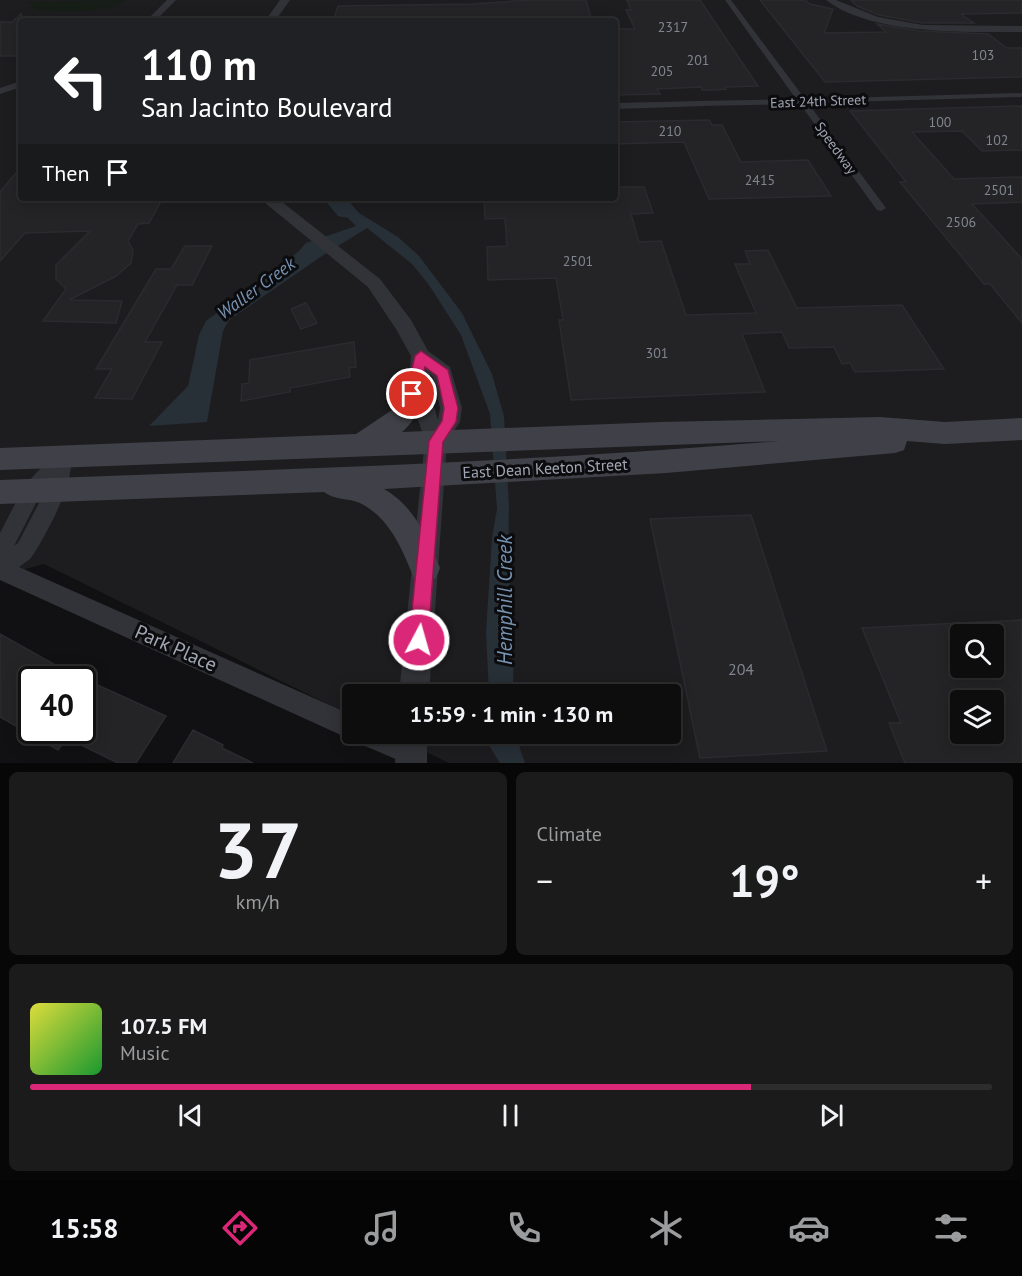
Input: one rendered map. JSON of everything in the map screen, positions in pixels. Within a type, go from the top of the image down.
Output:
[{"type":"main road","points":[[358,444],[393,426],[403,416],[419,368]]},
{"type":"main road","name":"East Dean Keeton Street","points":[[0,459],[436,441],[880,428],[945,433],[1022,429]]},
{"type":"main road","name":"East Dean Keeton Street","points":[[0,492],[300,481],[666,462],[885,444],[945,433]]},
{"type":"main road","points":[[300,481],[339,485],[367,495],[394,509],[411,533],[426,568]]},
{"type":"street","points":[[153,18],[172,0]]},
{"type":"street","points":[[272,18],[285,0]]},
{"type":"street","name":"Speedway","points":[[728,0],[881,208]]},
{"type":"street","points":[[830,0],[872,18],[915,27],[951,30],[1022,29]]},
{"type":"street","points":[[0,92],[18,85]]},
{"type":"street","name":"East 24th Street","points":[[618,106],[1022,95]]},
{"type":"street","points":[[271,201],[374,283],[404,325],[419,368],[424,413],[436,441],[415,684]]},
{"type":"street","points":[[0,570],[25,550],[45,491],[63,457]]},
{"type":"street","name":"Park Place","points":[[0,570],[342,723]]},
{"type":"street","points":[[394,744],[411,750]]},
{"type":"shaded area","points":[[0,0],[1022,0],[1022,763],[449,763],[410,744],[681,744],[681,684],[342,684],[342,711],[44,564],[0,576]]},
{"type":"shaded area","points":[[126,0],[109,8],[69,11],[36,10],[27,2]]},
{"type":"water","points":[[326,201],[349,201],[359,213],[398,237],[419,256],[462,313],[492,374],[504,416],[509,506],[508,565],[514,629],[513,684],[489,684],[486,632],[492,537],[497,509],[490,414],[461,335],[429,285],[412,264],[367,228],[229,320],[223,331],[207,422],[149,426],[188,386],[199,335],[206,321],[298,252],[306,243],[356,226],[348,218],[338,216]]},
{"type":"water","points":[[490,744],[519,744],[525,763],[500,763]]},
{"type":"building","points":[[530,0],[586,0],[591,18],[334,18],[338,6],[473,4]]},
{"type":"building","points":[[627,0],[700,0],[758,86],[725,87],[726,89],[715,90],[702,90],[701,87],[657,89],[660,94],[618,95],[618,29],[635,29],[626,10],[631,10]]},
{"type":"building","points":[[760,0],[805,0],[810,4],[833,9],[824,33],[886,32],[877,24],[920,31],[988,34],[1007,48],[1022,48],[1022,77],[825,82]]},
{"type":"building","points":[[851,0],[1022,0],[1022,13],[961,14],[974,23],[923,23],[879,15],[857,6]]},
{"type":"building","points":[[21,14],[21,18],[18,18],[18,54],[0,56],[0,22],[12,22]]},
{"type":"building","points":[[1022,106],[1022,150],[982,151],[962,131],[912,132],[954,179],[1022,177],[1022,202],[972,204],[1022,259],[1022,323],[990,284],[984,284],[900,182],[906,182],[850,111]]},
{"type":"building","points":[[709,120],[712,125],[722,125],[741,162],[808,160],[831,196],[709,199],[684,142],[618,144],[618,122]]},
{"type":"building","points":[[18,171],[18,201],[161,201],[149,223],[138,224],[128,241],[133,250],[131,263],[116,276],[69,300],[122,301],[116,323],[43,321],[66,289],[56,279],[56,265],[90,231],[25,233],[0,261],[0,192]]},
{"type":"building","points":[[618,187],[644,187],[653,213],[631,214],[639,242],[661,241],[686,315],[756,313],[735,264],[750,264],[745,251],[768,250],[797,308],[902,305],[944,369],[855,372],[850,363],[842,364],[834,347],[789,348],[782,332],[742,334],[765,392],[571,400],[559,320],[563,320],[556,278],[488,280],[487,247],[507,246],[505,218],[485,219],[484,201],[618,201]]},
{"type":"building","points":[[185,246],[212,246],[192,285],[177,285],[145,342],[162,342],[132,399],[95,398],[112,369],[96,369],[156,269],[171,269]]},
{"type":"building","points":[[306,303],[317,323],[301,329],[291,309]]},
{"type":"building","points":[[354,342],[356,367],[349,368],[350,377],[290,388],[290,392],[241,401],[242,384],[249,383],[250,360]]},
{"type":"building","points":[[751,515],[827,751],[700,758],[650,519]]},
{"type":"building","points":[[1022,620],[1022,763],[905,763],[889,723],[901,723],[862,628],[960,623]]},
{"type":"building","points":[[0,634],[57,666],[18,666],[18,727],[0,717]]},
{"type":"building","points":[[96,684],[166,716],[136,763],[118,763],[79,744],[96,744]]},
{"type":"building","points":[[193,730],[223,745],[222,748],[253,763],[173,763]]},
{"type":"building","points":[[47,744],[62,744],[58,750]]},
{"type":"route","points":[[412,394],[421,356],[443,374],[449,389],[451,408],[449,422],[436,441],[419,640]]},
{"type":"water label","name":"Waller Creek","points":[[256,288]]},
{"type":"water label","name":"Hemphill Creek","points":[[504,600]]}]
